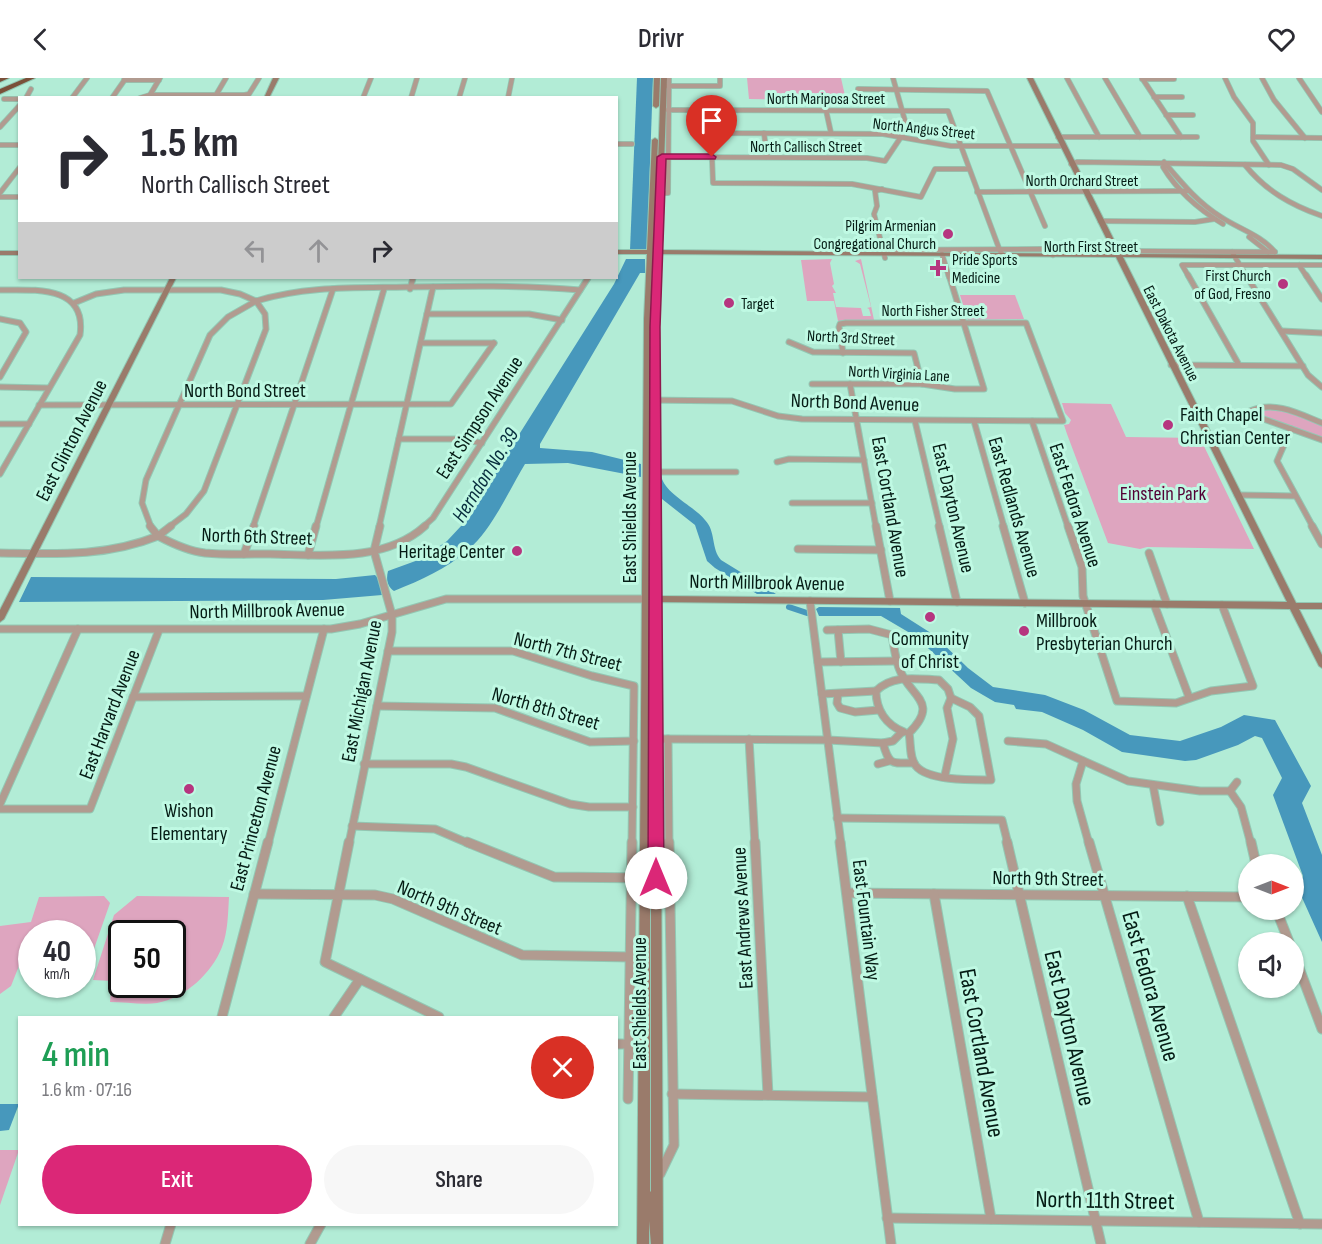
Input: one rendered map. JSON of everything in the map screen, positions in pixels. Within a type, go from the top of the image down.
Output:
[{"type":"highway","points":[[0,82],[6,78]]},
{"type":"highway","points":[[0,82],[14,78]]},
{"type":"highway","points":[[1,94],[31,78]]},
{"type":"main road","points":[[267,96],[276,78]]},
{"type":"main road","name":"East Shields Avenue","points":[[643,1244],[644,1047],[657,739],[646,482],[655,327],[655,254],[666,86],[660,78]]},
{"type":"main road","name":"East Shields Avenue","points":[[655,254],[661,193],[660,78]]},
{"type":"main road","name":"East Dakota Avenue","points":[[1030,78],[1322,664]]},
{"type":"main road","points":[[735,257],[761,253]]},
{"type":"main road","name":"North First Street","points":[[618,254],[1053,255],[1118,258]]},
{"type":"main road","name":"North First Street","points":[[655,254],[735,257],[884,254]]},
{"type":"main road","points":[[0,255],[18,255]]},
{"type":"main road","name":"North First Street","points":[[1002,255],[1322,261]]},
{"type":"main road","name":"East Clinton Avenue","points":[[0,619],[172,279]]},
{"type":"main road","name":"East Shields Avenue","points":[[651,400],[656,472],[651,599]]},
{"type":"main road","points":[[647,456],[651,459],[651,467],[656,472]]},
{"type":"main road","points":[[646,482],[651,485],[651,506],[656,514]]},
{"type":"main road","name":"North Millbrook Avenue","points":[[651,599],[1322,606]]},
{"type":"main road","name":"East Shields Avenue","points":[[650,878],[657,1244]]},
{"type":"main road","points":[[644,1047],[651,1055],[651,1113],[657,1150]]},
{"type":"main road","points":[[643,1193],[649,1200],[651,1214],[657,1219]]},
{"type":"street","points":[[74,96],[87,78]]},
{"type":"street","points":[[216,95],[226,78]]},
{"type":"street","points":[[147,96],[244,96],[249,94],[259,78]]},
{"type":"street","points":[[364,96],[370,78]]},
{"type":"street","points":[[412,96],[417,78]]},
{"type":"street","points":[[460,96],[465,78]]},
{"type":"street","points":[[508,96],[512,78]]},
{"type":"street","points":[[662,157],[668,110],[666,86],[669,78]]},
{"type":"street","points":[[666,86],[720,86],[720,78]]},
{"type":"street","points":[[893,78],[908,128],[902,137]]},
{"type":"street","points":[[1067,78],[1099,137]]},
{"type":"street","points":[[1105,78],[1140,137]]},
{"type":"street","points":[[1142,78],[1181,138]]},
{"type":"street","points":[[1142,78],[1174,79]]},
{"type":"street","points":[[1225,78],[1234,97],[1252,123],[1256,146],[1269,165]]},
{"type":"street","points":[[1262,78],[1274,100],[1305,138]]},
{"type":"street","points":[[1299,78],[1322,112]]},
{"type":"street","points":[[113,96],[125,79],[159,79],[150,95]]},
{"type":"street","points":[[27,96],[30,89]]},
{"type":"street","points":[[858,89],[987,91],[1045,226]]},
{"type":"street","points":[[1,94],[18,98]]},
{"type":"street","points":[[1154,97],[1182,97]]},
{"type":"street","points":[[824,100],[831,133]]},
{"type":"street","points":[[1313,101],[1322,101]]},
{"type":"street","points":[[0,128],[18,107]]},
{"type":"street","name":"North Mariposa Street","points":[[668,110],[948,111],[960,146]]},
{"type":"street","name":"North Angus Street","points":[[708,110],[710,133],[883,134],[960,146],[1063,146]]},
{"type":"street","points":[[1166,115],[1192,115]]},
{"type":"street","points":[[764,133],[767,157]]},
{"type":"street","name":"North Callisch Street","points":[[662,157],[867,158],[885,161],[902,137]]},
{"type":"street","points":[[1058,137],[1197,137]]},
{"type":"street","points":[[1253,137],[1322,138]]},
{"type":"street","points":[[618,144],[632,144]]},
{"type":"street","points":[[0,145],[18,145]]},
{"type":"street","points":[[882,189],[875,191],[875,216],[884,254],[1002,255],[960,146]]},
{"type":"street","points":[[712,157],[713,183],[852,184],[921,197],[935,169],[968,169]]},
{"type":"street","points":[[1071,164],[1210,164],[1293,167],[1322,190]]},
{"type":"street","points":[[1165,164],[1171,168],[1187,191],[1217,218],[1267,242],[1275,252],[1182,265],[1239,365]]},
{"type":"street","points":[[1165,164],[1163,167],[1180,192],[1217,218],[1252,238],[1268,252]]},
{"type":"street","points":[[1245,165],[1256,179],[1273,194],[1294,206],[1322,216]]},
{"type":"street","points":[[18,170],[0,195],[18,197]]},
{"type":"street","name":"North Orchard Street","points":[[977,192],[1187,191]]},
{"type":"street","points":[[1100,221],[1195,222],[1217,218]]},
{"type":"street","points":[[1124,251],[1299,265],[1322,261]]},
{"type":"street","points":[[943,256],[964,324]]},
{"type":"street","points":[[1236,259],[1303,366],[1313,380],[1322,387]]},
{"type":"street","points":[[1299,265],[1322,299]]},
{"type":"street","points":[[410,289],[413,279]]},
{"type":"street","name":"East Simpson Avenue","points":[[374,551],[403,540],[420,530],[433,518],[587,279]]},
{"type":"street","points":[[374,551],[433,287]]},
{"type":"street","points":[[158,536],[146,521],[141,495],[213,330],[228,316],[256,301],[297,291],[433,287],[580,290]]},
{"type":"street","points":[[244,554],[333,289]]},
{"type":"street","points":[[0,290],[44,291],[58,294],[74,303],[82,316],[81,332],[0,474]]},
{"type":"street","points":[[0,553],[102,553],[132,546],[158,536],[179,521],[200,499],[266,329],[265,314],[256,301],[240,294],[221,290],[110,291],[74,303]]},
{"type":"street","points":[[308,555],[384,290]]},
{"type":"street","points":[[427,314],[529,314],[562,320]]},
{"type":"street","points":[[0,319],[20,323],[25,327],[26,332],[0,377]]},
{"type":"street","name":"North Fisher Street","points":[[843,353],[840,324],[1026,323],[1063,421]]},
{"type":"street","name":"North Virginia Lane","points":[[812,384],[922,384],[955,389],[984,389],[964,324]]},
{"type":"street","points":[[1282,332],[1322,333]]},
{"type":"street","name":"North 3rd Street","points":[[789,342],[813,352],[914,353],[922,384]]},
{"type":"street","name":"North Bond Street","points":[[39,405],[451,404],[494,343],[421,343]]},
{"type":"street","points":[[1171,365],[1303,366]]},
{"type":"street","name":"East Cortland Avenue","points":[[850,384],[890,601]]},
{"type":"street","points":[[0,387],[49,387]]},
{"type":"street","name":"North Bond Avenue","points":[[651,400],[732,401],[786,417],[915,421],[1063,421]]},
{"type":"street","points":[[1322,423],[1278,407],[1251,409],[1254,415],[1322,440]]},
{"type":"street","name":"East Dayton Avenue","points":[[915,421],[957,602]]},
{"type":"street","name":"East Redlands Avenue","points":[[974,421],[1025,603]]},
{"type":"street","name":"East Fedora Avenue","points":[[1032,421],[1082,567],[1085,603],[1117,701],[1176,703],[1189,697]]},
{"type":"street","points":[[0,424],[29,424]]},
{"type":"street","points":[[1292,429],[1277,461],[1322,544]]},
{"type":"street","points":[[399,440],[460,439],[482,443]]},
{"type":"street","points":[[777,462],[789,459],[864,460]]},
{"type":"street","points":[[656,472],[736,472]]},
{"type":"street","points":[[1237,495],[1295,496]]},
{"type":"street","points":[[792,503],[872,503]]},
{"type":"street","name":"North 6th Street","points":[[158,536],[170,543],[197,552],[343,555],[374,551]]},
{"type":"street","points":[[798,549],[881,550]]},
{"type":"street","name":"East Michigan Avenue","points":[[360,979],[325,962],[388,651],[392,615],[374,551]]},
{"type":"street","points":[[1149,553],[1167,604]]},
{"type":"street","name":"North Millbrook Avenue","points":[[0,630],[324,629],[354,627],[446,599],[651,599]]},
{"type":"street","name":"East Fountain Way","points":[[810,601],[891,1244]]},
{"type":"street","points":[[1154,604],[1189,697],[1211,691],[1253,686],[1222,605]]},
{"type":"street","points":[[0,804],[78,629]]},
{"type":"street","name":"East Princeton Avenue","points":[[222,1016],[324,629]]},
{"type":"street","name":"East Harvard Avenue","points":[[0,809],[90,809],[159,630]]},
{"type":"street","points":[[657,1179],[675,1142],[657,739],[828,740],[883,743],[893,741],[918,724],[924,712],[921,699],[904,678],[897,661],[892,636],[886,632],[827,630]]},
{"type":"street","points":[[838,630],[842,662]]},
{"type":"street","name":"North 7th Street","points":[[388,651],[513,651],[598,678],[632,684],[634,689],[634,741]]},
{"type":"street","points":[[818,662],[897,661]]},
{"type":"street","points":[[822,694],[876,691],[882,685],[904,678],[939,680],[948,689],[951,698],[947,708],[953,739],[945,775]]},
{"type":"street","points":[[876,691],[879,710],[895,729],[906,732]]},
{"type":"street","points":[[838,694],[837,703],[846,711],[862,713],[879,710]]},
{"type":"street","points":[[133,697],[306,696]]},
{"type":"street","points":[[906,732],[917,768],[961,780],[991,780],[979,716],[976,710],[969,705],[951,698]]},
{"type":"street","name":"North 8th Street","points":[[377,706],[495,708],[590,742],[634,741]]},
{"type":"street","name":"East Andrews Avenue","points":[[749,740],[768,1095]]},
{"type":"street","points":[[628,1099],[634,741]]},
{"type":"street","points":[[1008,741],[1046,744],[1118,779],[1200,791],[1230,791],[1236,796],[1242,809],[1253,854]]},
{"type":"street","points":[[883,743],[889,761]]},
{"type":"street","points":[[879,764],[889,761],[897,765],[914,763]]},
{"type":"street","name":"East Fedora Avenue","points":[[1083,761],[1076,784],[1077,801],[1199,1222]]},
{"type":"street","points":[[364,764],[466,766],[570,804],[633,807]]},
{"type":"street","points":[[1230,791],[1237,782]]},
{"type":"street","points":[[1154,785],[1160,822]]},
{"type":"street","name":"East Dayton Avenue","points":[[837,818],[1002,820],[1101,1244]]},
{"type":"street","points":[[352,826],[435,829],[534,871],[554,877],[650,878]]},
{"type":"street","name":"North 9th Street","points":[[847,893],[1238,897]]},
{"type":"street","name":"North 9th Street","points":[[254,894],[375,895],[393,899],[522,955],[631,957]]},
{"type":"street","name":"East Cortland Avenue","points":[[934,894],[991,1219]]},
{"type":"street","points":[[1187,896],[1300,1224]]},
{"type":"street","points":[[335,1016],[360,979],[437,1016]]},
{"type":"street","points":[[1304,981],[1322,1029]]},
{"type":"street","points":[[618,1044],[630,1044]]},
{"type":"street","points":[[672,1094],[872,1097]]},
{"type":"street","name":"North 11th Street","points":[[887,1218],[1322,1224]]},
{"type":"street","points":[[165,1244],[170,1226]]},
{"type":"street","points":[[310,1244],[320,1226]]},
{"type":"green space","points":[[747,78],[841,78],[846,100],[749,99]]},
{"type":"green space","points":[[832,259],[830,263],[834,284],[832,286],[836,293],[833,293],[836,307],[861,308],[863,316],[871,316],[867,308],[871,307],[860,264],[855,261],[861,259],[874,320],[838,321],[834,301],[807,301],[801,260]]},
{"type":"green space","points":[[960,295],[1015,295],[1024,319],[968,320]]},
{"type":"green space","name":"Einstein Park","points":[[1062,403],[1111,404],[1126,437],[1200,438],[1254,549],[1147,547],[1140,549],[1108,543],[1064,425],[1069,424],[1071,420],[1065,413]]},
{"type":"green space","points":[[1281,410],[1322,425],[1322,438],[1261,415],[1257,412]]},
{"type":"green space","points":[[104,896],[110,903],[96,943],[96,920],[32,920],[39,897]]},
{"type":"green space","points":[[137,896],[229,897],[224,941],[217,957],[204,975],[186,991],[186,920],[112,920],[114,915]]},
{"type":"green space","points":[[18,924],[18,968],[11,986],[0,994],[0,926]]},
{"type":"green space","points":[[108,934],[108,981],[96,980],[96,971]]},
{"type":"green space","points":[[110,998],[172,998],[157,1003],[110,1002]]},
{"type":"green space","points":[[0,1150],[18,1150],[18,1153],[0,1205]]},
{"type":"water","points":[[637,78],[653,78],[647,249],[630,250]]},
{"type":"water","points":[[626,259],[645,259],[645,273],[640,273],[540,444],[540,448],[592,452],[641,464],[641,477],[568,463],[525,464],[493,521],[468,550],[433,574],[394,591],[388,582],[388,571],[421,559],[447,541],[462,525],[618,276]]},
{"type":"water","points":[[659,476],[668,489],[708,524],[721,560],[776,594],[757,594],[707,561],[695,525],[662,499]]},
{"type":"water","points":[[375,575],[379,579],[382,595],[323,600],[19,602],[31,577],[336,579]]},
{"type":"water","points":[[819,607],[900,608],[901,614],[934,635],[968,668],[993,687],[1045,695],[1084,710],[1130,735],[1180,741],[1221,727],[1244,715],[1275,720],[1311,786],[1302,803],[1322,855],[1322,942],[1304,902],[1304,854],[1295,854],[1273,795],[1282,778],[1262,738],[1255,736],[1238,745],[1196,760],[1185,761],[1122,752],[1083,730],[1042,712],[1016,709],[1014,705],[995,702],[971,688],[915,636],[881,616],[819,616],[816,609]]},
{"type":"water","points":[[0,1104],[18,1104],[9,1130],[0,1131]]},
{"type":"waterway","points":[[789,607],[807,613]]},
{"type":"place","name":"Pilgrim Armenian Congregational Church","points":[[948,234]]},
{"type":"place","name":"Pride Sports Medicine","points":[[938,268]]},
{"type":"place","name":"First Church of God, Fresno","points":[[1283,284]]},
{"type":"place","name":"Target","points":[[729,303]]},
{"type":"place","name":"Faith Chapel Christian Center","points":[[1168,425]]},
{"type":"place","name":"Heritage Center","points":[[517,551]]},
{"type":"place","name":"Community of Christ","points":[[930,617]]},
{"type":"place","name":"Millbrook Presbyterian Church","points":[[1024,631]]},
{"type":"place","name":"Wishon Elementary","points":[[189,789]]},
{"type":"route","points":[[656,878],[655,308],[662,157],[712,157]]},
{"type":"water label","name":"Herndon No. 39","points":[[485,475]]}]
